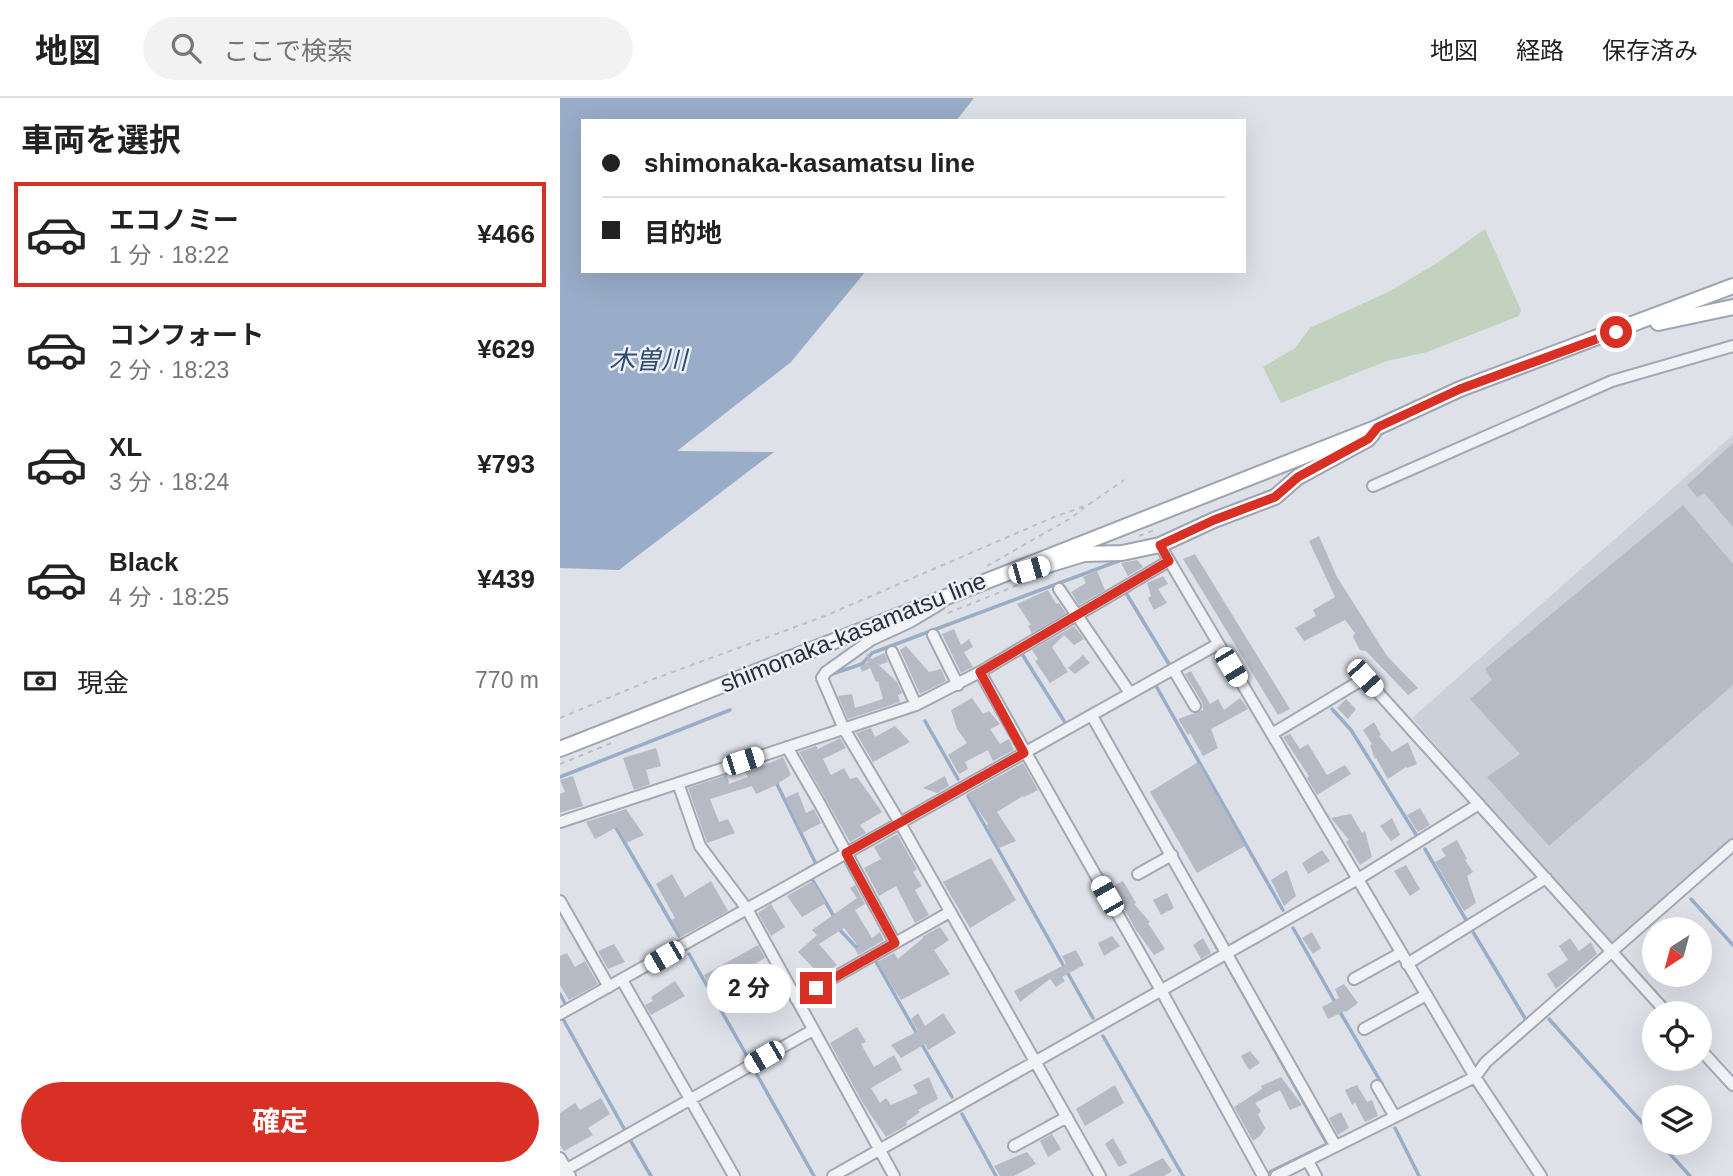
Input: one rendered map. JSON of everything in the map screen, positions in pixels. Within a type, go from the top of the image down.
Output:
[{"type":"main road","name":"shimonaka-kasamatsu line","points":[[560,749],[1014,568],[1378,427],[1460,389],[1733,286]]},
{"type":"main road","points":[[1616,332],[1733,307]]},
{"type":"main road","points":[[1014,568],[1029,570],[1084,554],[1122,553],[1160,545],[1214,520],[1275,497],[1298,477],[1368,439],[1378,427]]},
{"type":"street","points":[[1373,486],[1612,381],[1733,346]]},
{"type":"street","points":[[1717,349],[1733,352]]},
{"type":"street","points":[[1160,545],[1475,1077],[1541,1176]]},
{"type":"street","points":[[560,822],[916,705],[958,685],[1169,561]]},
{"type":"street","points":[[1059,589],[1130,693]]},
{"type":"street","points":[[944,597],[940,604],[910,622],[871,640],[826,672],[822,678],[844,729],[1100,1176]]},
{"type":"street","points":[[933,635],[958,685]]},
{"type":"street","points":[[560,1014],[1217,644]]},
{"type":"street","points":[[892,652],[916,705]]},
{"type":"street","points":[[1173,669],[1195,706]]},
{"type":"street","points":[[980,672],[1263,1176]]},
{"type":"street","points":[[1272,734],[1365,678],[1656,1001]]},
{"type":"street","points":[[1092,716],[1335,1146]]},
{"type":"street","points":[[787,747],[895,943]]},
{"type":"street","points":[[678,783],[700,846],[747,909],[894,1176]]},
{"type":"street","points":[[833,1176],[1035,1060],[1162,992],[1358,879],[1479,804]]},
{"type":"street","points":[[1276,1176],[1475,1077],[1486,1062],[1733,845]]},
{"type":"street","points":[[1138,874],[1171,855]]},
{"type":"street","points":[[1407,964],[1546,878]]},
{"type":"street","points":[[560,901],[608,986]]},
{"type":"street","points":[[796,999],[950,912]]},
{"type":"street","points":[[1354,979],[1401,953]]},
{"type":"street","points":[[622,980],[692,1098],[734,1176]]},
{"type":"street","points":[[1364,1029],[1426,995]]},
{"type":"street","points":[[560,1158],[565,1173],[813,1030]]},
{"type":"street","points":[[1712,1062],[1733,1085]]},
{"type":"street","points":[[1377,1086],[1395,1117]]},
{"type":"street","points":[[1014,1146],[1067,1117]]},
{"type":"street","points":[[1308,1161],[1316,1176]]},
{"type":"path","points":[[975,585],[988,565],[1070,518],[1124,480]]},
{"type":"path","points":[[560,719],[651,680],[825,616],[1054,517],[1088,505]]},
{"type":"shaded area","points":[[1733,435],[1733,841],[1647,917],[1642,917],[1642,921],[1613,947],[1412,718]]},
{"type":"green space","points":[[1485,229],[1521,310],[1519,316],[1427,352],[1387,361],[1281,403],[1263,367],[1295,348],[1310,328],[1390,291],[1437,263]]},
{"type":"water","name":"木曽川","points":[[560,98],[974,98],[958,119],[581,119],[581,273],[864,273],[791,362],[677,451],[774,452],[619,570],[560,568]]},
{"type":"building","points":[[1733,443],[1733,527],[1704,493],[1697,497],[1687,485]]},
{"type":"building","points":[[1683,505],[1733,564],[1733,685],[1549,846],[1487,777],[1520,754],[1470,699],[1492,680],[1485,669]]},
{"type":"building","points":[[1319,536],[1337,577],[1387,656],[1418,688],[1408,695],[1366,651],[1360,650],[1353,637],[1355,633],[1345,620],[1304,641],[1295,628],[1316,616],[1313,610],[1335,597],[1309,541]]},
{"type":"building","points":[[1195,554],[1290,709],[1278,715],[1183,559]]},
{"type":"building","points":[[1137,560],[1143,567],[1128,576],[1121,563]]},
{"type":"building","points":[[1097,571],[1105,590],[1079,605],[1071,592],[1086,583],[1083,577]]},
{"type":"building","points":[[1163,576],[1168,584],[1158,589],[1167,603],[1154,610],[1148,598],[1151,596],[1147,583]]},
{"type":"building","points":[[1048,590],[1056,604],[1059,603],[1066,613],[1032,633],[1028,626],[1031,625],[1017,604]]},
{"type":"building","points":[[1074,626],[1084,639],[1074,645],[1064,635],[1052,647],[1068,672],[1050,683],[1035,661],[1038,659],[1032,650]]},
{"type":"building","points":[[954,629],[961,645],[969,639],[973,647],[964,652],[973,667],[961,673],[942,634]]},
{"type":"building","points":[[906,646],[929,672],[941,669],[946,681],[920,694],[900,650]]},
{"type":"building","points":[[866,653],[872,659],[884,653],[888,662],[879,665],[897,682],[902,693],[898,695],[900,702],[848,719],[838,696],[852,694],[855,708],[883,699],[878,681],[876,682],[870,668],[862,672],[860,667],[868,662]]},
{"type":"building","points":[[1083,655],[1090,663],[1075,674],[1068,668]]},
{"type":"building","points":[[1191,671],[1210,704],[1218,699],[1224,710],[1240,698],[1248,709],[1211,729],[1218,748],[1203,756],[1190,733],[1188,735],[1178,719],[1203,710],[1202,702],[1185,674]]},
{"type":"building","points":[[972,698],[983,714],[989,711],[1000,724],[990,729],[1000,744],[1009,739],[1014,750],[993,761],[988,750],[965,762],[968,769],[959,774],[948,755],[967,743],[957,729],[951,710]]},
{"type":"building","points":[[1346,699],[1356,709],[1348,719],[1337,708]]},
{"type":"building","points":[[1374,722],[1381,735],[1379,736],[1392,752],[1408,742],[1417,764],[1406,767],[1388,779],[1375,759],[1370,745],[1372,744],[1363,730]]},
{"type":"building","points":[[895,726],[910,742],[873,762],[856,733],[871,728],[875,737]]},
{"type":"building","points":[[1290,734],[1300,749],[1308,744],[1327,775],[1345,765],[1351,774],[1317,795],[1307,778],[1309,776],[1283,737]]},
{"type":"building","points":[[840,738],[846,748],[823,759],[831,775],[844,768],[850,779],[857,777],[882,812],[860,825],[866,833],[850,842],[799,752],[816,746],[818,749]]},
{"type":"building","points":[[656,748],[661,766],[646,770],[650,784],[634,790],[623,758]]},
{"type":"building","points":[[783,757],[791,775],[774,786],[756,794],[752,786],[710,799],[719,822],[728,819],[735,833],[707,843],[688,788],[727,775],[729,784],[748,777],[744,770],[762,764],[763,766]]},
{"type":"building","points":[[1198,762],[1245,846],[1197,873],[1150,792]]},
{"type":"building","points":[[1023,763],[1038,790],[997,812],[1016,841],[999,848],[986,826],[988,824],[967,794]]},
{"type":"building","points":[[573,776],[583,806],[560,813],[560,794],[565,792],[560,780]]},
{"type":"building","points":[[945,776],[949,786],[937,793],[923,788]]},
{"type":"building","points":[[798,792],[806,813],[814,809],[821,823],[802,833],[785,798]]},
{"type":"building","points":[[1420,808],[1430,825],[1418,832],[1407,815]]},
{"type":"building","points":[[626,809],[644,835],[626,843],[617,827],[595,839],[586,822]]},
{"type":"building","points":[[1351,814],[1362,833],[1365,831],[1372,857],[1360,865],[1346,842],[1349,840],[1331,818]]},
{"type":"building","points":[[1392,818],[1400,835],[1391,841],[1380,826]]},
{"type":"building","points":[[897,834],[917,869],[913,872],[922,886],[915,890],[929,915],[915,923],[896,886],[879,896],[864,868],[881,859],[874,847]]},
{"type":"building","points":[[1457,840],[1473,872],[1467,876],[1476,903],[1464,911],[1435,862],[1446,856],[1441,849]]},
{"type":"building","points":[[1322,850],[1330,861],[1308,874],[1302,863]]},
{"type":"building","points":[[991,858],[1016,900],[970,928],[943,882]]},
{"type":"building","points":[[1406,865],[1420,889],[1410,896],[1394,871]]},
{"type":"building","points":[[1287,870],[1296,896],[1284,906],[1271,880]]},
{"type":"building","points":[[672,874],[685,897],[711,881],[728,911],[681,937],[672,920],[675,918],[656,884]]},
{"type":"building","points":[[813,881],[826,903],[802,917],[787,896]]},
{"type":"building","points":[[1123,881],[1136,903],[1134,904],[1150,922],[1148,923],[1165,949],[1154,955],[1136,930],[1112,887]]},
{"type":"building","points":[[855,885],[865,904],[855,910],[872,938],[880,932],[884,940],[858,955],[855,949],[859,947],[844,928],[819,944],[837,965],[821,976],[798,952],[817,935],[812,930],[857,898],[850,888]]},
{"type":"building","points":[[1167,893],[1174,908],[1161,915],[1153,900]]},
{"type":"building","points":[[771,904],[785,927],[771,936],[758,913]]},
{"type":"building","points":[[940,927],[949,940],[934,950],[950,974],[901,1000],[877,962],[894,953],[898,959],[922,937]]},
{"type":"building","points":[[1312,932],[1321,948],[1313,954],[1302,938]]},
{"type":"building","points":[[1112,936],[1120,946],[1104,956],[1098,943]]},
{"type":"building","points":[[1203,938],[1211,953],[1201,959],[1193,945]]},
{"type":"building","points":[[1570,938],[1579,951],[1591,942],[1597,954],[1556,989],[1547,974],[1568,960],[1559,946]]},
{"type":"building","points":[[614,944],[625,962],[608,969],[598,951]]},
{"type":"building","points":[[758,945],[765,958],[711,989],[704,975]]},
{"type":"building","points":[[1076,950],[1084,965],[1062,977],[1065,981],[1056,987],[1050,979],[1020,1002],[1014,991],[1066,964],[1062,956]]},
{"type":"building","points":[[567,953],[575,967],[585,961],[598,984],[569,1000],[560,985],[560,956]]},
{"type":"building","points":[[675,981],[685,996],[651,1015],[645,1005],[653,1001],[651,997]]},
{"type":"building","points":[[1344,984],[1358,1003],[1346,1012],[1328,1019],[1322,1007],[1339,998],[1335,989]]},
{"type":"building","points":[[918,1013],[925,1026],[943,1013],[956,1033],[928,1050],[925,1044],[901,1058],[891,1045],[918,1031],[911,1019]]},
{"type":"building","points":[[857,1027],[866,1042],[861,1044],[874,1067],[894,1055],[902,1070],[871,1088],[880,1103],[886,1098],[891,1105],[918,1093],[913,1085],[929,1077],[938,1099],[918,1110],[920,1112],[906,1122],[907,1125],[886,1137],[864,1105],[830,1043]]},
{"type":"building","points":[[1250,1051],[1260,1063],[1249,1070],[1241,1056]]},
{"type":"building","points":[[1281,1077],[1302,1105],[1290,1110],[1280,1090],[1255,1103],[1261,1111],[1258,1114],[1265,1128],[1253,1141],[1234,1107],[1262,1089],[1261,1086]]},
{"type":"building","points":[[1115,1085],[1124,1103],[1085,1126],[1076,1109]]},
{"type":"building","points":[[1357,1085],[1367,1102],[1372,1100],[1378,1116],[1365,1122],[1345,1090]]},
{"type":"building","points":[[601,1098],[610,1114],[588,1128],[593,1135],[564,1151],[560,1145],[560,1113],[575,1103],[580,1110]]},
{"type":"building","points":[[1341,1112],[1349,1128],[1338,1135],[1329,1118]]},
{"type":"building","points":[[1052,1134],[1061,1149],[1048,1157],[1040,1141]]},
{"type":"building","points":[[1113,1138],[1127,1163],[1119,1167],[1105,1144]]},
{"type":"building","points":[[1027,1152],[1036,1164],[1014,1176],[1000,1176],[994,1166]]},
{"type":"building","points":[[1163,1158],[1172,1171],[1164,1176],[1128,1176]]},
{"type":"waterway","points":[[832,674],[862,664],[872,653],[1121,560]]},
{"type":"waterway","points":[[1126,593],[1169,664]]},
{"type":"waterway","points":[[1022,654],[1066,724],[1069,722]]},
{"type":"waterway","points":[[1156,686],[1283,910]]},
{"type":"waterway","points":[[1332,709],[1351,730],[1417,836]]},
{"type":"waterway","points":[[560,777],[730,710]]},
{"type":"waterway","points":[[925,721],[958,779]]},
{"type":"waterway","points":[[775,780],[816,864],[807,869]]},
{"type":"waterway","points":[[968,796],[1093,1018]]},
{"type":"waterway","points":[[615,826],[679,936]]},
{"type":"waterway","points":[[1425,849],[1466,920]]},
{"type":"waterway","points":[[813,881],[835,918]]},
{"type":"waterway","points":[[1691,899],[1733,945]]},
{"type":"waterway","points":[[1205,926],[1217,948]]},
{"type":"waterway","points":[[838,928],[856,947],[860,945]]},
{"type":"waterway","points":[[1293,928],[1335,1002]]},
{"type":"waterway","points":[[1473,932],[1526,1020],[1528,1019]]},
{"type":"waterway","points":[[689,954],[747,1056]]},
{"type":"waterway","points":[[875,960],[917,1034]]},
{"type":"waterway","points":[[1227,965],[1327,1144],[1270,1172]]},
{"type":"waterway","points":[[560,994],[567,1007]]},
{"type":"waterway","points":[[1340,1012],[1382,1084]]},
{"type":"waterway","points":[[563,1019],[626,1132]]},
{"type":"waterway","points":[[1549,1019],[1642,1123]]},
{"type":"waterway","points":[[1103,1036],[1183,1176]]},
{"type":"waterway","points":[[920,1041],[952,1097]]},
{"type":"waterway","points":[[756,1073],[814,1176]]},
{"type":"waterway","points":[[962,1114],[996,1176]]},
{"type":"waterway","points":[[1395,1128],[1419,1176]]},
{"type":"waterway","points":[[629,1138],[651,1176]]},
{"type":"waterway","points":[[1671,1155],[1690,1176]]},
{"type":"route","points":[[816,988],[895,943],[846,853],[1024,753],[980,672],[1169,561],[1160,545],[1214,520],[1275,497],[1298,477],[1368,439],[1378,427],[1460,389],[1616,332]]}]
